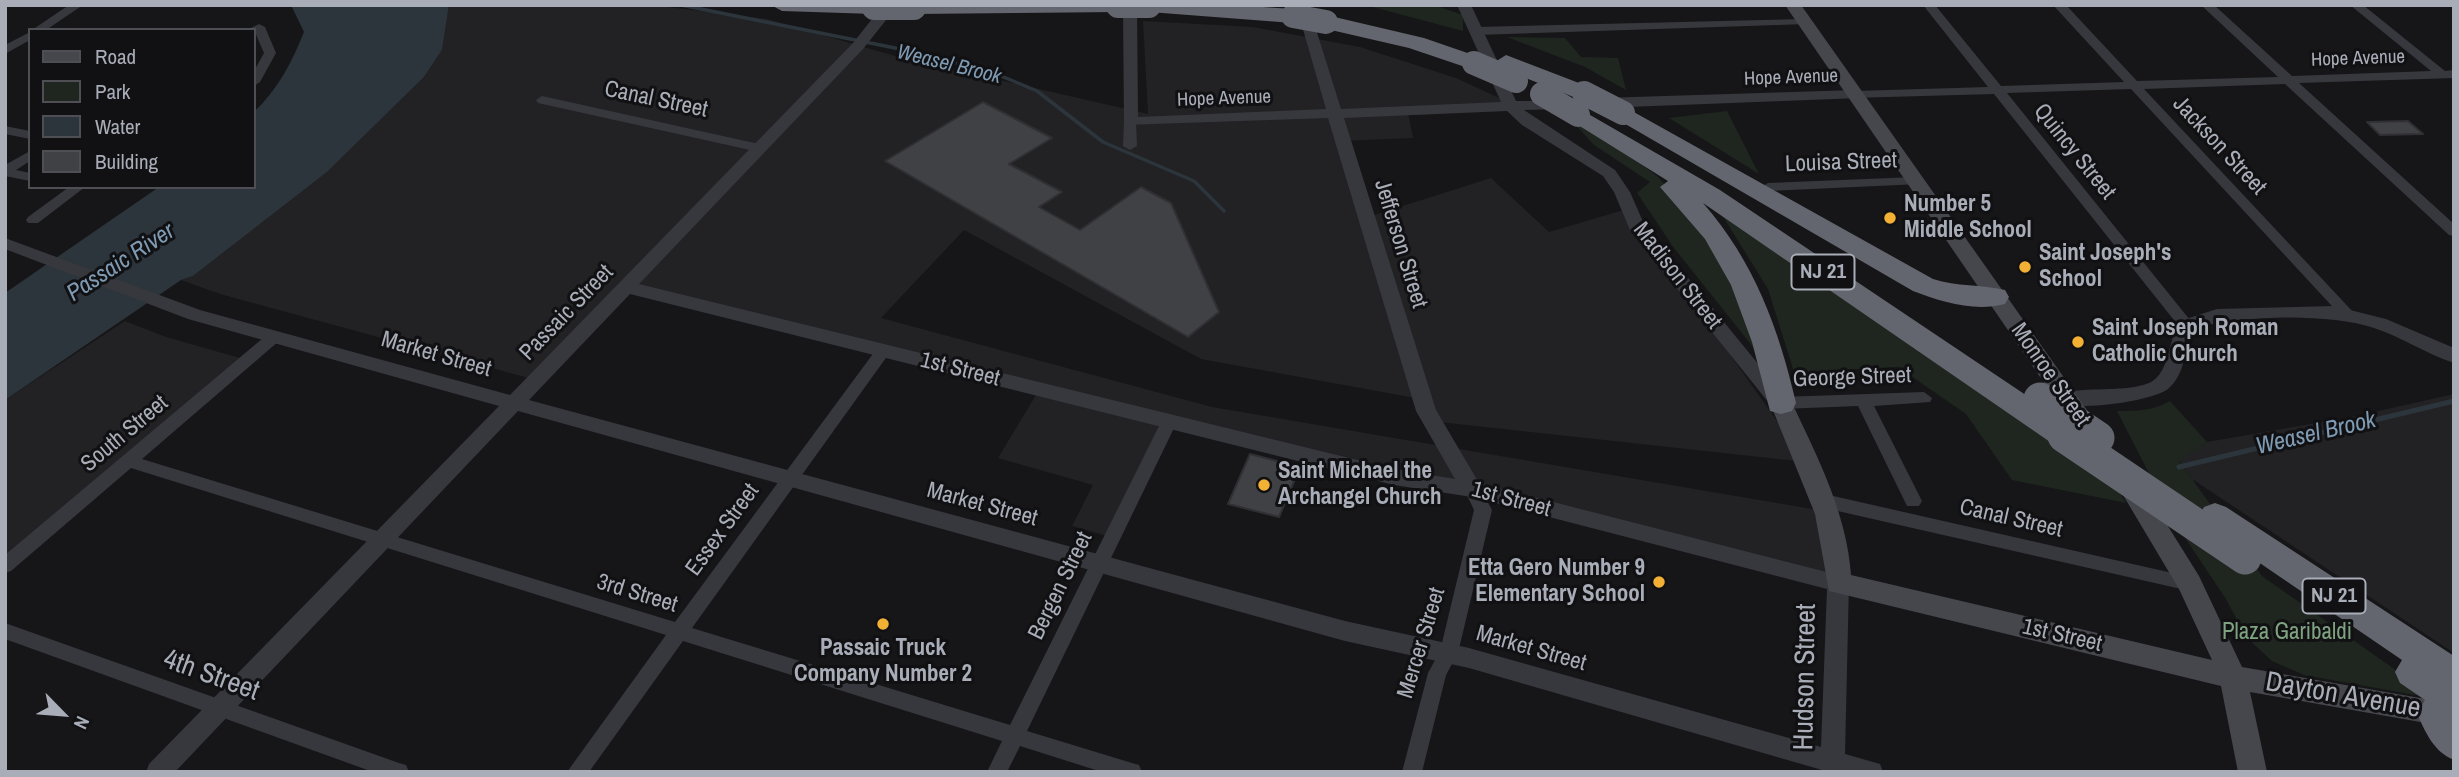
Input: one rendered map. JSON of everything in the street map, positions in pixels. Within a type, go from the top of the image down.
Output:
[{"type":"highway","name":"NJ 21","points":[[782,5],[914,8],[1149,6],[1308,11],[1416,43],[1473,47],[1542,94],[1578,101],[1700,188],[2245,558],[2448,706]]},
{"type":"highway","name":"NJ 21","points":[[1511,72],[1578,101],[1615,113],[1725,188],[2052,398],[2215,516],[2448,706]]},
{"type":"highway","points":[[1578,101],[1700,213],[1725,245],[1750,295],[1781,403]]},
{"type":"highway","points":[[1615,113],[1923,285],[1950,295],[1995,297]]},
{"type":"main road","name":"Monroe Street","points":[[1793,5],[1995,297],[2052,398],[2149,513],[2190,584],[2233,677],[2253,772]]},
{"type":"main road","name":"Madison Street","points":[[1781,403],[1821,500],[1838,561],[1838,583]]},
{"type":"main road","name":"1st Street","points":[[1838,583],[2233,677]]},
{"type":"main road","name":"Dayton Avenue","points":[[2233,677],[2448,706]]},
{"type":"street","points":[[41,28],[77,5]]},
{"type":"street","points":[[1130,5],[1130,146]]},
{"type":"street","name":"Madison Street","points":[[1464,5],[1473,47],[1511,106],[1528,122],[1591,159],[1609,173],[1622,192],[1636,226],[1781,403]]},
{"type":"street","name":"Quincy Street","points":[[1929,5],[2186,325]]},
{"type":"street","name":"Jackson Street","points":[[2059,5],[2348,314]]},
{"type":"street","points":[[2207,5],[2454,232]]},
{"type":"street","points":[[2356,5],[2448,74],[2454,84]]},
{"type":"street","name":"Passaic Street","points":[[158,772],[862,42],[882,7]]},
{"type":"street","name":"Jefferson Street","points":[[1308,11],[1334,114],[1426,411],[1472,489]]},
{"type":"street","points":[[1473,47],[1804,22]]},
{"type":"street","points":[[256,28],[270,54],[256,78]]},
{"type":"street","points":[[5,35],[28,37]]},
{"type":"street","points":[[5,50],[28,37]]},
{"type":"street","name":"Hope Avenue","points":[[1130,122],[1511,106],[2448,74]]},
{"type":"street","name":"Canal Street","points":[[542,100],[759,148]]},
{"type":"street","points":[[5,130],[28,135]]},
{"type":"street","points":[[5,172],[28,156]]},
{"type":"street","points":[[5,172],[28,177]]},
{"type":"street","name":"Louisa Street","points":[[1768,187],[1915,181]]},
{"type":"street","points":[[33,220],[75,189]]},
{"type":"street","name":"Market Street","points":[[5,243],[169,306],[274,337],[1345,631],[1449,653],[1833,767],[1871,772]]},
{"type":"street","name":"1st Street","points":[[626,286],[1394,477],[1472,489],[1838,583]]},
{"type":"street","points":[[2052,398],[2130,395],[2162,384],[2168,377],[2186,325],[2217,315],[2307,310],[2348,314],[2380,323],[2454,356]]},
{"type":"street","name":"South Street","points":[[5,565],[274,337]]},
{"type":"street","name":"Essex Street","points":[[577,772],[883,351]]},
{"type":"street","name":"George Street","points":[[1781,403],[1924,398]]},
{"type":"street","points":[[1863,400],[1913,501]]},
{"type":"street","name":"Bergen Street","points":[[997,772],[1169,422]]},
{"type":"street","name":"3rd Street","points":[[129,461],[1132,772]]},
{"type":"street","name":"Mercer Street","points":[[1412,772],[1437,673],[1449,653],[1483,510],[1472,489]]},
{"type":"street","name":"Canal Street","points":[[1821,500],[2190,584]]},
{"type":"street","name":"Hudson Street","points":[[1833,767],[1838,583]]},
{"type":"street","name":"4th Street","points":[[5,631],[399,772]]},
{"type":"shaded area","points":[[449,5],[651,5],[767,19],[895,56],[1148,114],[1143,21],[1253,27],[1360,47],[1456,78],[1521,108],[1408,113],[1413,138],[1340,141],[1365,218],[1491,178],[1549,232],[1627,209],[1806,462],[1430,421],[1421,399],[1201,359],[964,230],[881,318],[1212,407],[1824,511],[1841,586],[1169,422],[1111,537],[1072,526],[1093,485],[998,458],[1039,390],[626,289],[536,380],[220,294],[181,280],[193,276],[327,172],[424,77],[442,50]]},
{"type":"shaded area","points":[[125,321],[166,337],[247,360],[5,564],[5,400]]},
{"type":"shaded area","points":[[2454,394],[2454,653],[2192,479],[2179,460],[2207,442],[2356,416]]},
{"type":"green space","points":[[1365,5],[1434,5],[1463,15],[1463,31]]},
{"type":"green space","points":[[1507,37],[1565,38],[1581,57],[1618,58],[1626,90],[1585,67]]},
{"type":"green space","points":[[1727,111],[1759,174],[1669,118]]},
{"type":"green space","points":[[1571,120],[1620,148],[1657,176],[1722,247],[1769,367],[1674,248],[1637,193],[1650,182],[1594,145]]},
{"type":"green space","points":[[1722,215],[2110,477],[2126,503],[2012,480],[1966,414],[1898,367],[1794,372],[1768,289]]},
{"type":"green space","name":"Plaza Garibaldi","points":[[2170,401],[2207,442],[2179,461],[2262,576],[2437,699],[2304,675],[2272,661],[2246,637],[2226,599],[2173,520],[2117,411],[2151,409]]},
{"type":"water","name":"Passaic River","points":[[291,5],[449,5],[442,50],[424,77],[327,172],[193,276],[181,280],[5,400],[5,293],[156,189],[256,189],[256,110],[284,75],[304,32]]},
{"type":"building","points":[[983,102],[1052,138],[1009,164],[1062,192],[1039,207],[1080,230],[1141,187],[1171,203],[1219,312],[1188,337],[885,161]]},
{"type":"building","points":[[2408,121],[2423,134],[2380,135],[2367,122]]},
{"type":"building","name":"Saint Michael the Archangel Church","points":[[1250,454],[1300,467],[1279,517],[1228,504]]},
{"type":"waterway","name":"Weasel Brook","points":[[681,5],[910,51],[994,73],[1037,91],[1103,142],[1194,181],[1224,211]]},
{"type":"waterway","name":"Weasel Brook","points":[[2179,467],[2454,401]]},
{"type":"place","name":"Number 5 Middle School","points":[[1890,218]]},
{"type":"place","name":"Saint Joseph's School","points":[[2025,267]]},
{"type":"place","name":"Saint Joseph Roman Catholic Church","points":[[2078,342]]},
{"type":"place","name":"Saint Michael the Archangel Church","points":[[1264,485]]},
{"type":"place","name":"Etta Gero Number 9 Elementary School","points":[[1659,582]]},
{"type":"place","name":"Passaic Truck Company Number 2","points":[[883,624]]}]
